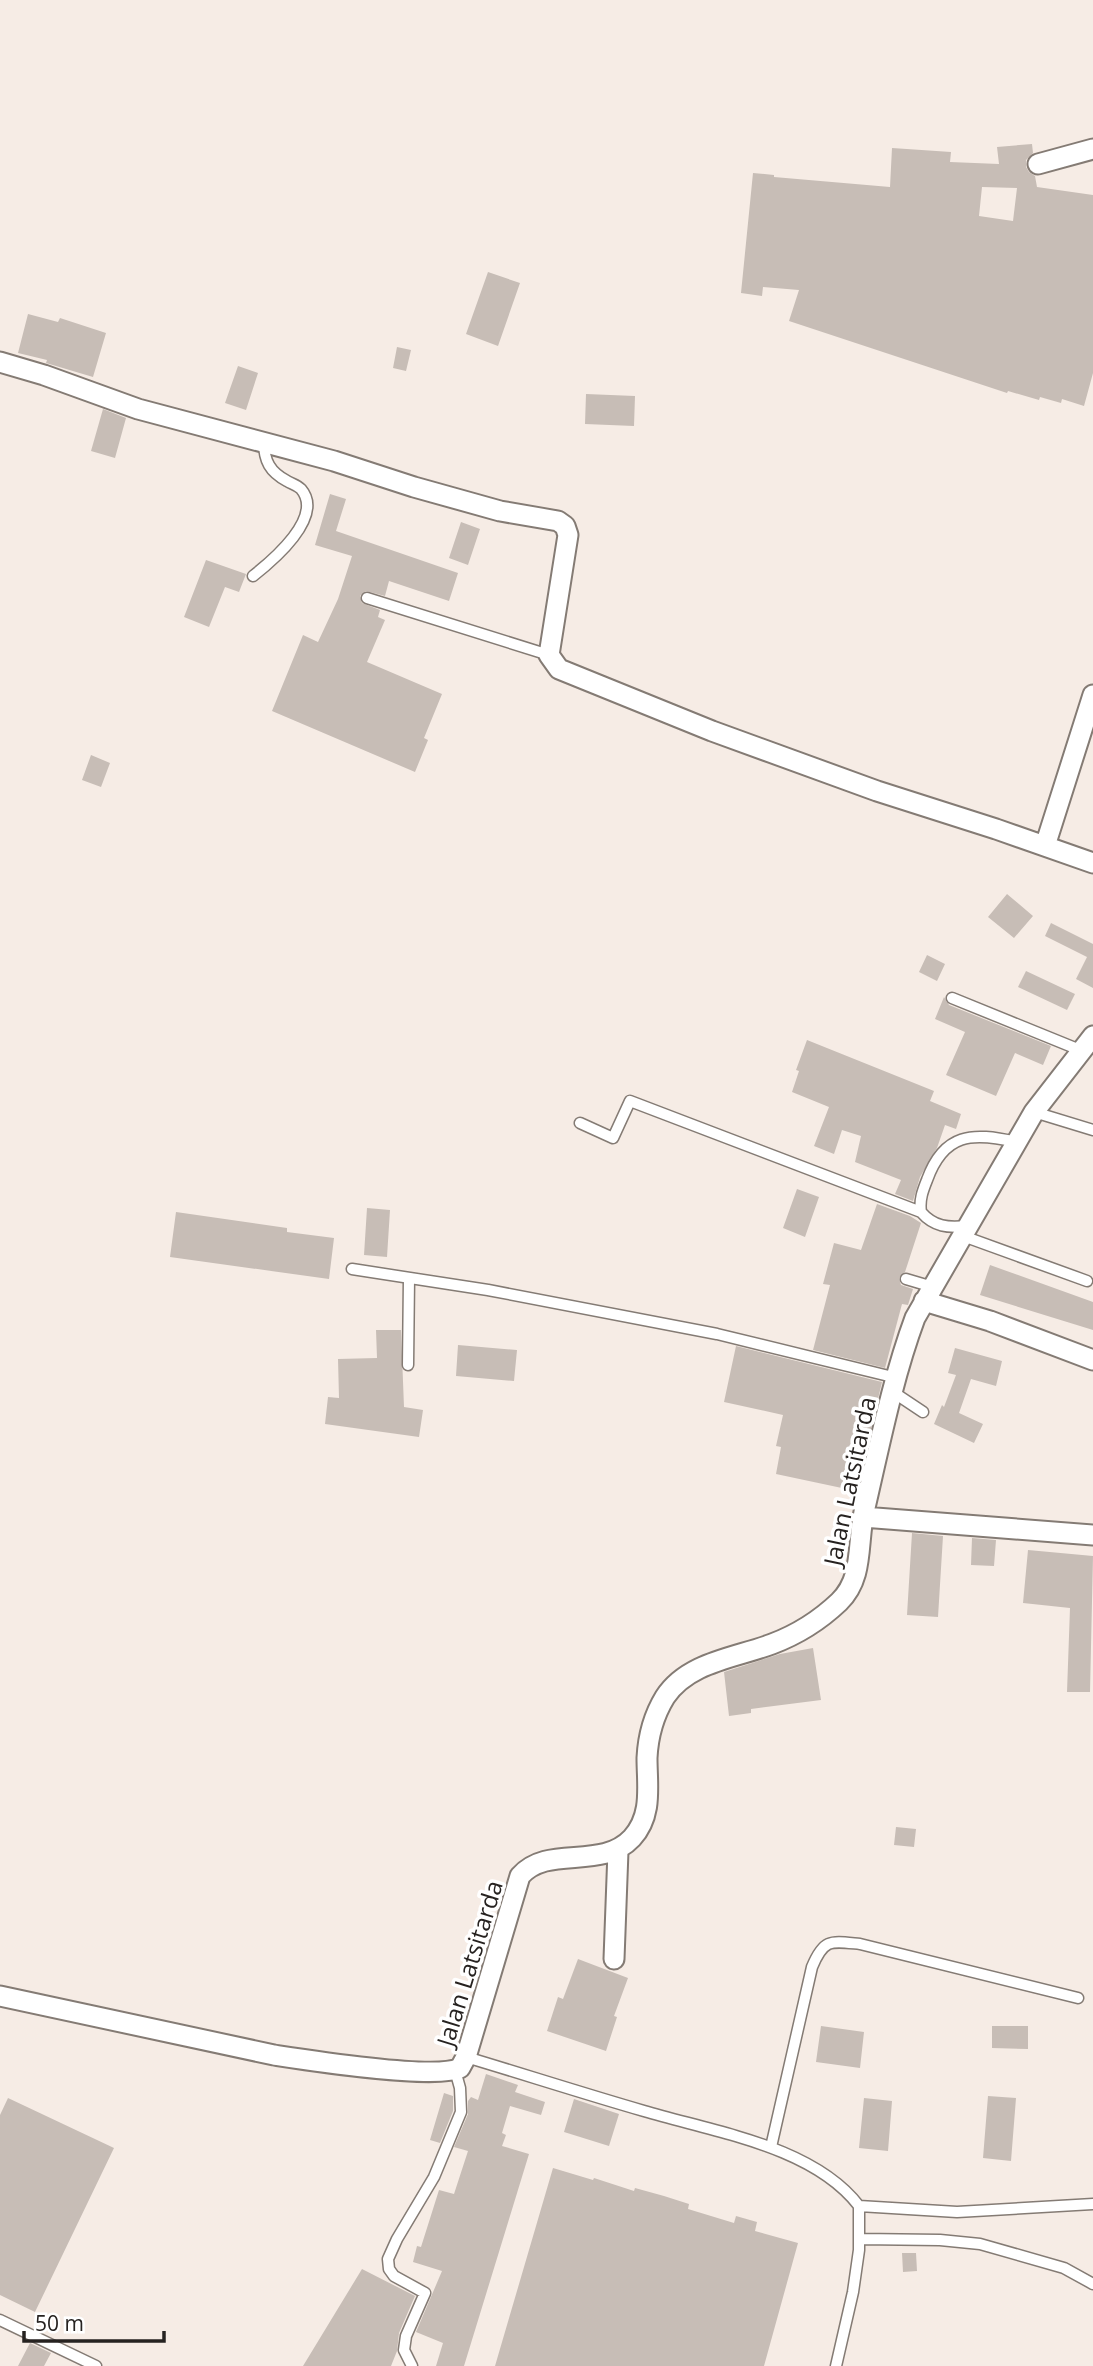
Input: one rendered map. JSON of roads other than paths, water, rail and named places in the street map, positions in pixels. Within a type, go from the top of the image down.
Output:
[{"type":"street","points":[[1038,164],[1093,149]]},
{"type":"street","points":[[0,362],[138,409],[264,442],[475,504],[554,520],[562,524],[568,532],[549,654],[556,667],[712,731],[877,791],[1093,863]]},
{"type":"street","points":[[1045,846],[1093,695]]},
{"type":"street","name":"Jalan Latsitarda","points":[[0,1996],[318,2062],[412,2071],[461,2063],[520,1876],[533,1865],[549,1860],[618,1851],[642,1825],[647,1809],[647,1755],[651,1729],[665,1697],[674,1686],[697,1669],[784,1639],[820,1619],[842,1600],[856,1575],[863,1517],[907,1339],[928,1294],[1034,1112],[1087,1043]]},
{"type":"street","points":[[928,1294],[1093,1360]]},
{"type":"street","points":[[863,1517],[1093,1535]]},
{"type":"street","points":[[614,1959],[618,1851]]},
{"type":"lane","points":[[253,576],[292,541],[306,511],[303,493],[299,487],[285,481],[268,465],[264,455],[264,442]]},
{"type":"lane","points":[[367,598],[549,654]]},
{"type":"lane","points":[[952,998],[1087,1043]]},
{"type":"lane","points":[[580,1123],[613,1138],[630,1101],[921,1212],[933,1223],[966,1231],[1087,1281]]},
{"type":"lane","points":[[1034,1112],[1093,1130]]},
{"type":"lane","points":[[921,1212],[921,1198],[933,1163],[949,1145],[961,1139],[978,1137],[1016,1142]]},
{"type":"lane","points":[[352,1269],[717,1334],[895,1385],[923,1412]]},
{"type":"lane","points":[[408,1365],[409,1278]]},
{"type":"lane","points":[[906,1279],[928,1294]]},
{"type":"lane","points":[[771,2147],[812,1966],[819,1950],[828,1943],[860,1944],[1078,1997]]},
{"type":"lane","points":[[412,2366],[404,2350],[425,2293],[394,2276],[389,2269],[388,2259],[434,2176],[461,2112],[461,2063],[771,2147],[805,2162],[851,2195],[859,2206],[860,2239],[853,2292],[836,2366]]},
{"type":"lane","points":[[859,2206],[957,2212],[1038,2205],[1093,2204]]},
{"type":"lane","points":[[860,2239],[940,2240],[980,2244],[1064,2268],[1093,2284]]},
{"type":"lane","points":[[0,2320],[96,2366]]}]
